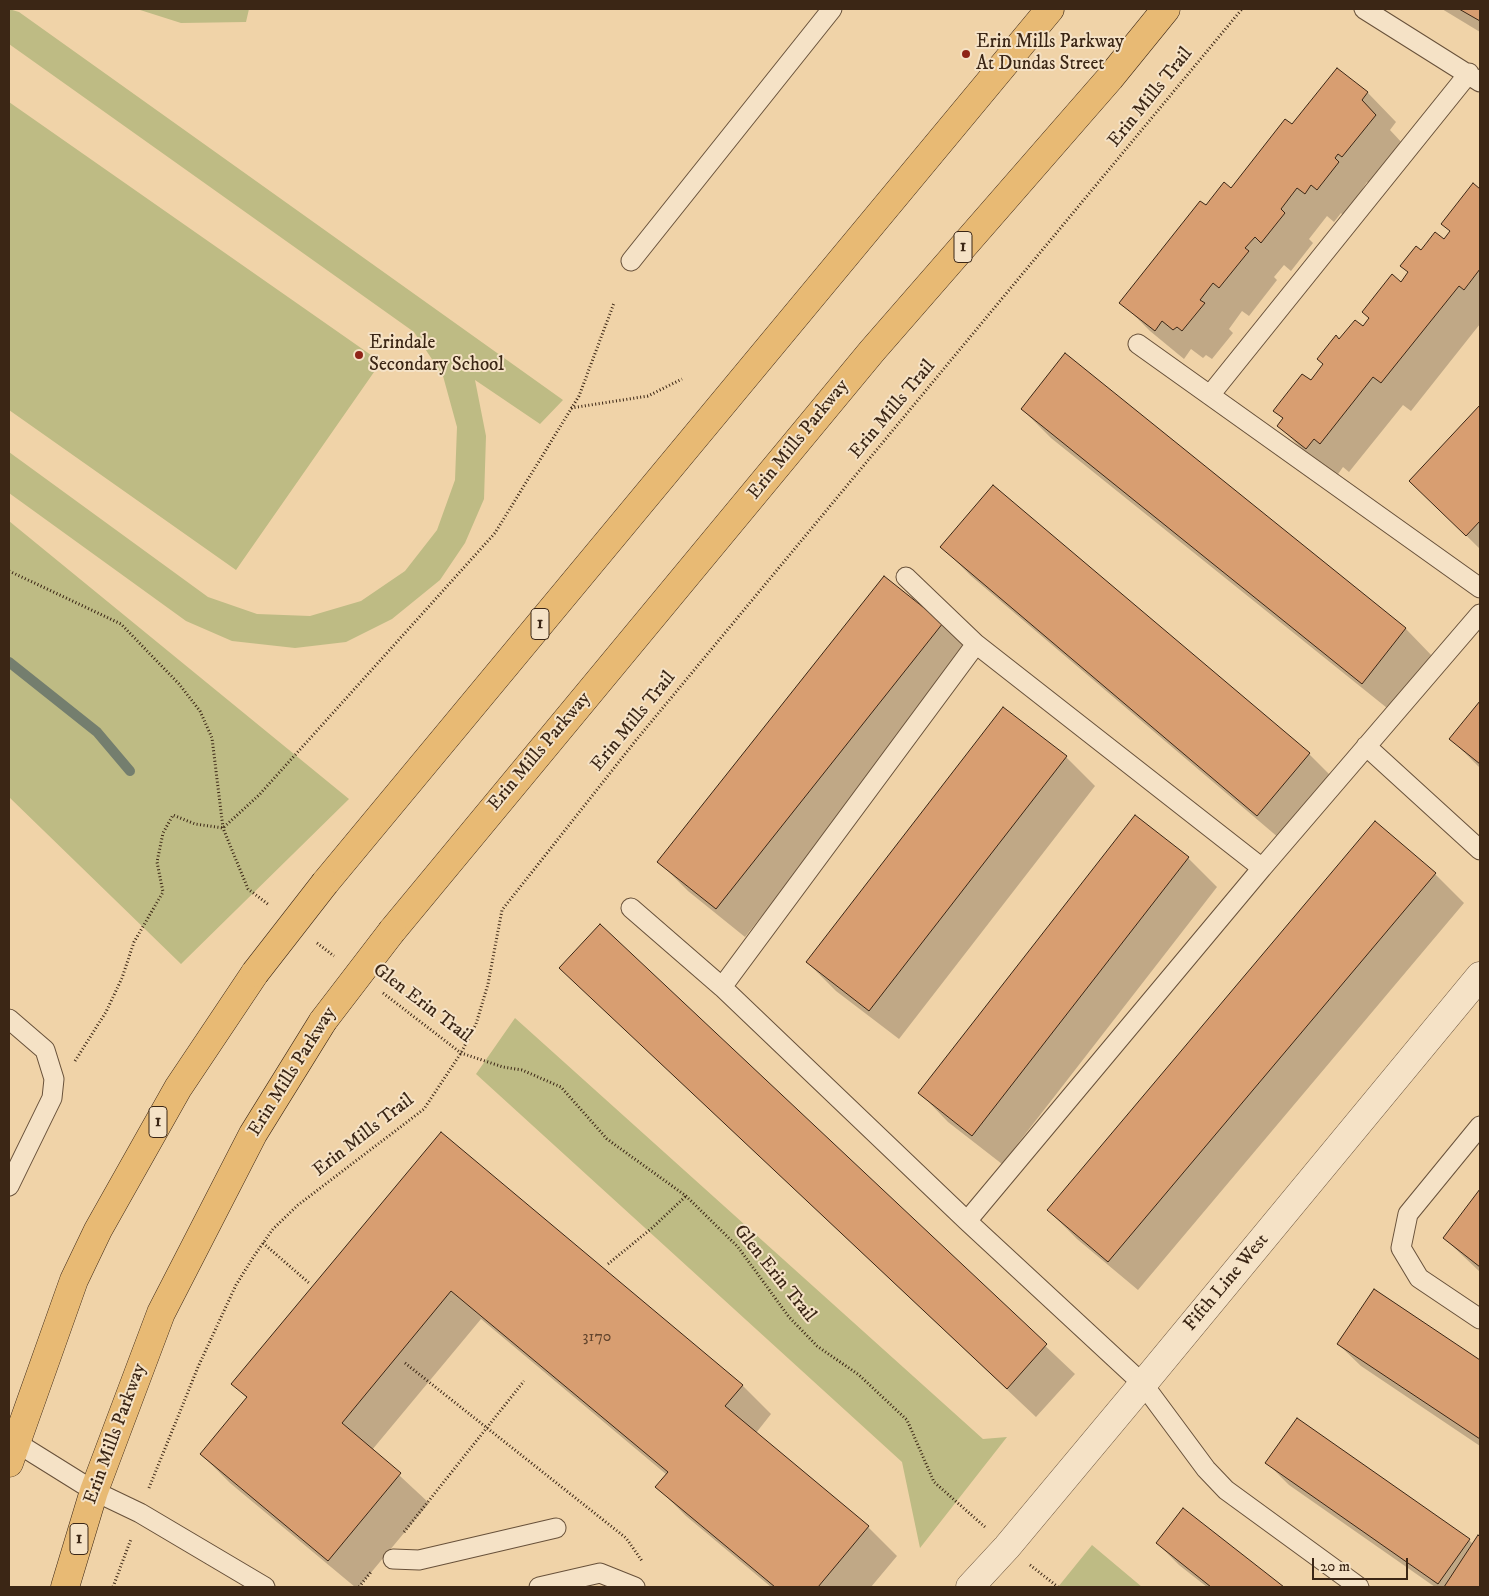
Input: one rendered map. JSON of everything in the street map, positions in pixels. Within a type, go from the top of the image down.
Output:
[{"type":"main road","name":"1","points":[[13,1453],[74,1280],[98,1230],[174,1096],[255,973],[325,883],[1050,9]]},
{"type":"main road","name":"Erin Mills Parkway","points":[[65,1587],[94,1491],[161,1313],[253,1134],[323,1021],[392,931],[872,351],[1110,78],[1166,9]]},
{"type":"street","name":"Fifth Line West","points":[[970,1587],[1007,1547],[1144,1384],[1480,976]]},
{"type":"lane","points":[[631,261],[832,9]]},
{"type":"lane","points":[[1210,395],[1475,78],[1364,9]]},
{"type":"lane","points":[[1138,344],[1480,588]]},
{"type":"lane","points":[[906,577],[976,644],[1262,868]]},
{"type":"lane","points":[[967,1221],[1262,868],[1480,614]]},
{"type":"lane","points":[[722,987],[976,644]]},
{"type":"lane","points":[[1366,746],[1480,850]]},
{"type":"lane","points":[[631,908],[722,987],[967,1221],[1144,1384],[1206,1469],[1226,1490],[1359,1587]]},
{"type":"lane","points":[[9,1019],[45,1050],[54,1079],[52,1098],[9,1186]]},
{"type":"lane","points":[[1480,1126],[1408,1214],[1401,1248],[1419,1278],[1480,1319]]},
{"type":"lane","points":[[13,1453],[140,1513],[266,1587]]},
{"type":"lane","points":[[385,1562],[419,1560],[556,1528]]},
{"type":"lane","points":[[539,1587],[600,1573],[635,1587]]},
{"type":"path","name":"Erin Mills Trail","points":[[146,1496],[174,1422],[205,1351],[236,1285],[263,1243],[273,1229],[298,1205],[424,1109],[461,1053],[476,1024],[488,984],[502,910],[637,739],[1086,200],[1242,9]]},
{"type":"path","points":[[223,828],[259,795],[495,533],[578,396],[614,303]]},
{"type":"path","points":[[571,408],[648,396],[682,379]]},
{"type":"path","points":[[9,571],[121,624],[180,684],[200,711],[212,738],[223,828],[248,889],[272,907]]},
{"type":"path","points":[[54,1079],[69,1069],[84,1051],[122,978],[138,933],[164,892],[156,862],[162,833],[172,815],[195,824],[223,828]]},
{"type":"path","points":[[311,938],[335,956]]},
{"type":"path","name":"Glen Erin Trail","points":[[382,992],[461,1053],[503,1067],[522,1070],[561,1087],[607,1138],[686,1196],[738,1247],[789,1317],[816,1346],[859,1375],[907,1420],[934,1482],[985,1528]]},
{"type":"path","points":[[608,1264],[652,1228],[686,1196]]},
{"type":"path","points":[[263,1243],[309,1283]]},
{"type":"path","points":[[406,1363],[626,1538],[646,1566]]},
{"type":"path","points":[[402,1535],[488,1429],[524,1381]]},
{"type":"path","points":[[359,1587],[385,1562]]},
{"type":"path","points":[[1031,1565],[1058,1587]]},
{"type":"path","points":[[113,1587],[122,1566]]},
{"type":"shaded area","points":[[9,9],[19,12],[563,400],[540,424],[475,380],[486,436],[484,499],[465,543],[440,580],[392,619],[346,642],[295,648],[232,641],[186,621],[9,493],[9,452],[208,597],[257,614],[310,616],[361,601],[405,571],[437,530],[455,480],[457,427],[443,376],[414,332],[9,44]]},
{"type":"shaded area","points":[[137,9],[249,9],[246,22],[181,23]]},
{"type":"shaded area","points":[[9,102],[381,362],[236,570],[9,410]]},
{"type":"shaded area","points":[[9,521],[349,799],[181,964],[9,797]]},
{"type":"shaded area","points":[[515,1018],[983,1439],[1007,1437],[920,1548],[902,1462],[476,1074]]},
{"type":"shaded area","points":[[1092,1545],[1142,1587],[1058,1587]]},
{"type":"building","points":[[1459,9],[1480,9],[1480,21]]},
{"type":"building","points":[[1337,68],[1368,92],[1362,100],[1376,115],[1342,157],[1338,154],[1335,158],[1339,162],[1317,190],[1311,185],[1305,194],[1297,188],[1281,209],[1285,213],[1261,243],[1255,237],[1245,248],[1249,251],[1219,288],[1213,283],[1200,300],[1205,303],[1182,331],[1177,327],[1173,330],[1162,321],[1155,331],[1119,303],[1200,201],[1206,205],[1224,182],[1231,188],[1285,119],[1292,124]]},
{"type":"building","points":[[1473,183],[1480,189],[1480,269],[1464,290],[1459,286],[1381,383],[1373,377],[1320,444],[1314,439],[1306,449],[1277,426],[1283,418],[1273,411],[1302,374],[1311,380],[1323,364],[1317,359],[1336,335],[1339,339],[1355,320],[1363,326],[1369,318],[1362,312],[1392,274],[1401,282],[1408,272],[1400,266],[1416,246],[1421,250],[1435,232],[1444,239],[1450,231],[1441,224]]},
{"type":"building","points":[[1065,353],[1406,628],[1362,684],[1021,409]]},
{"type":"building","points":[[1480,405],[1480,521],[1466,536],[1409,481]]},
{"type":"building","points":[[993,485],[1310,753],[1257,816],[940,547]]},
{"type":"building","points":[[884,576],[943,623],[716,909],[657,862]]},
{"type":"building","points":[[1480,701],[1480,764],[1449,739]]},
{"type":"building","points":[[1003,707],[1067,756],[869,1011],[806,962]]},
{"type":"building","points":[[1135,815],[1189,857],[972,1136],[918,1093]]},
{"type":"building","points":[[1375,821],[1436,873],[1108,1262],[1047,1210]]},
{"type":"building","points":[[600,924],[1047,1344],[1007,1389],[559,968]]},
{"type":"building","points":[[441,1132],[743,1385],[725,1406],[869,1526],[818,1587],[775,1587],[655,1487],[668,1472],[451,1291],[342,1423],[401,1473],[328,1561],[200,1454],[247,1397],[231,1384]]},
{"type":"building","points":[[1480,1189],[1480,1267],[1443,1238]]},
{"type":"building","points":[[1374,1289],[1480,1360],[1480,1439],[1337,1344]]},
{"type":"building","points":[[1297,1418],[1470,1539],[1438,1584],[1265,1463]]},
{"type":"building","points":[[1183,1508],[1284,1587],[1211,1587],[1156,1543]]},
{"type":"building","points":[[1478,1535],[1480,1537],[1480,1587],[1444,1587]]},
{"type":"waterway","points":[[9,662],[97,732],[130,771]]},
{"type":"place","name":"Erin Mills Parkway At Dundas Street","points":[[966,54]]},
{"type":"place","name":"Erindale Secondary School","points":[[359,355]]}]
